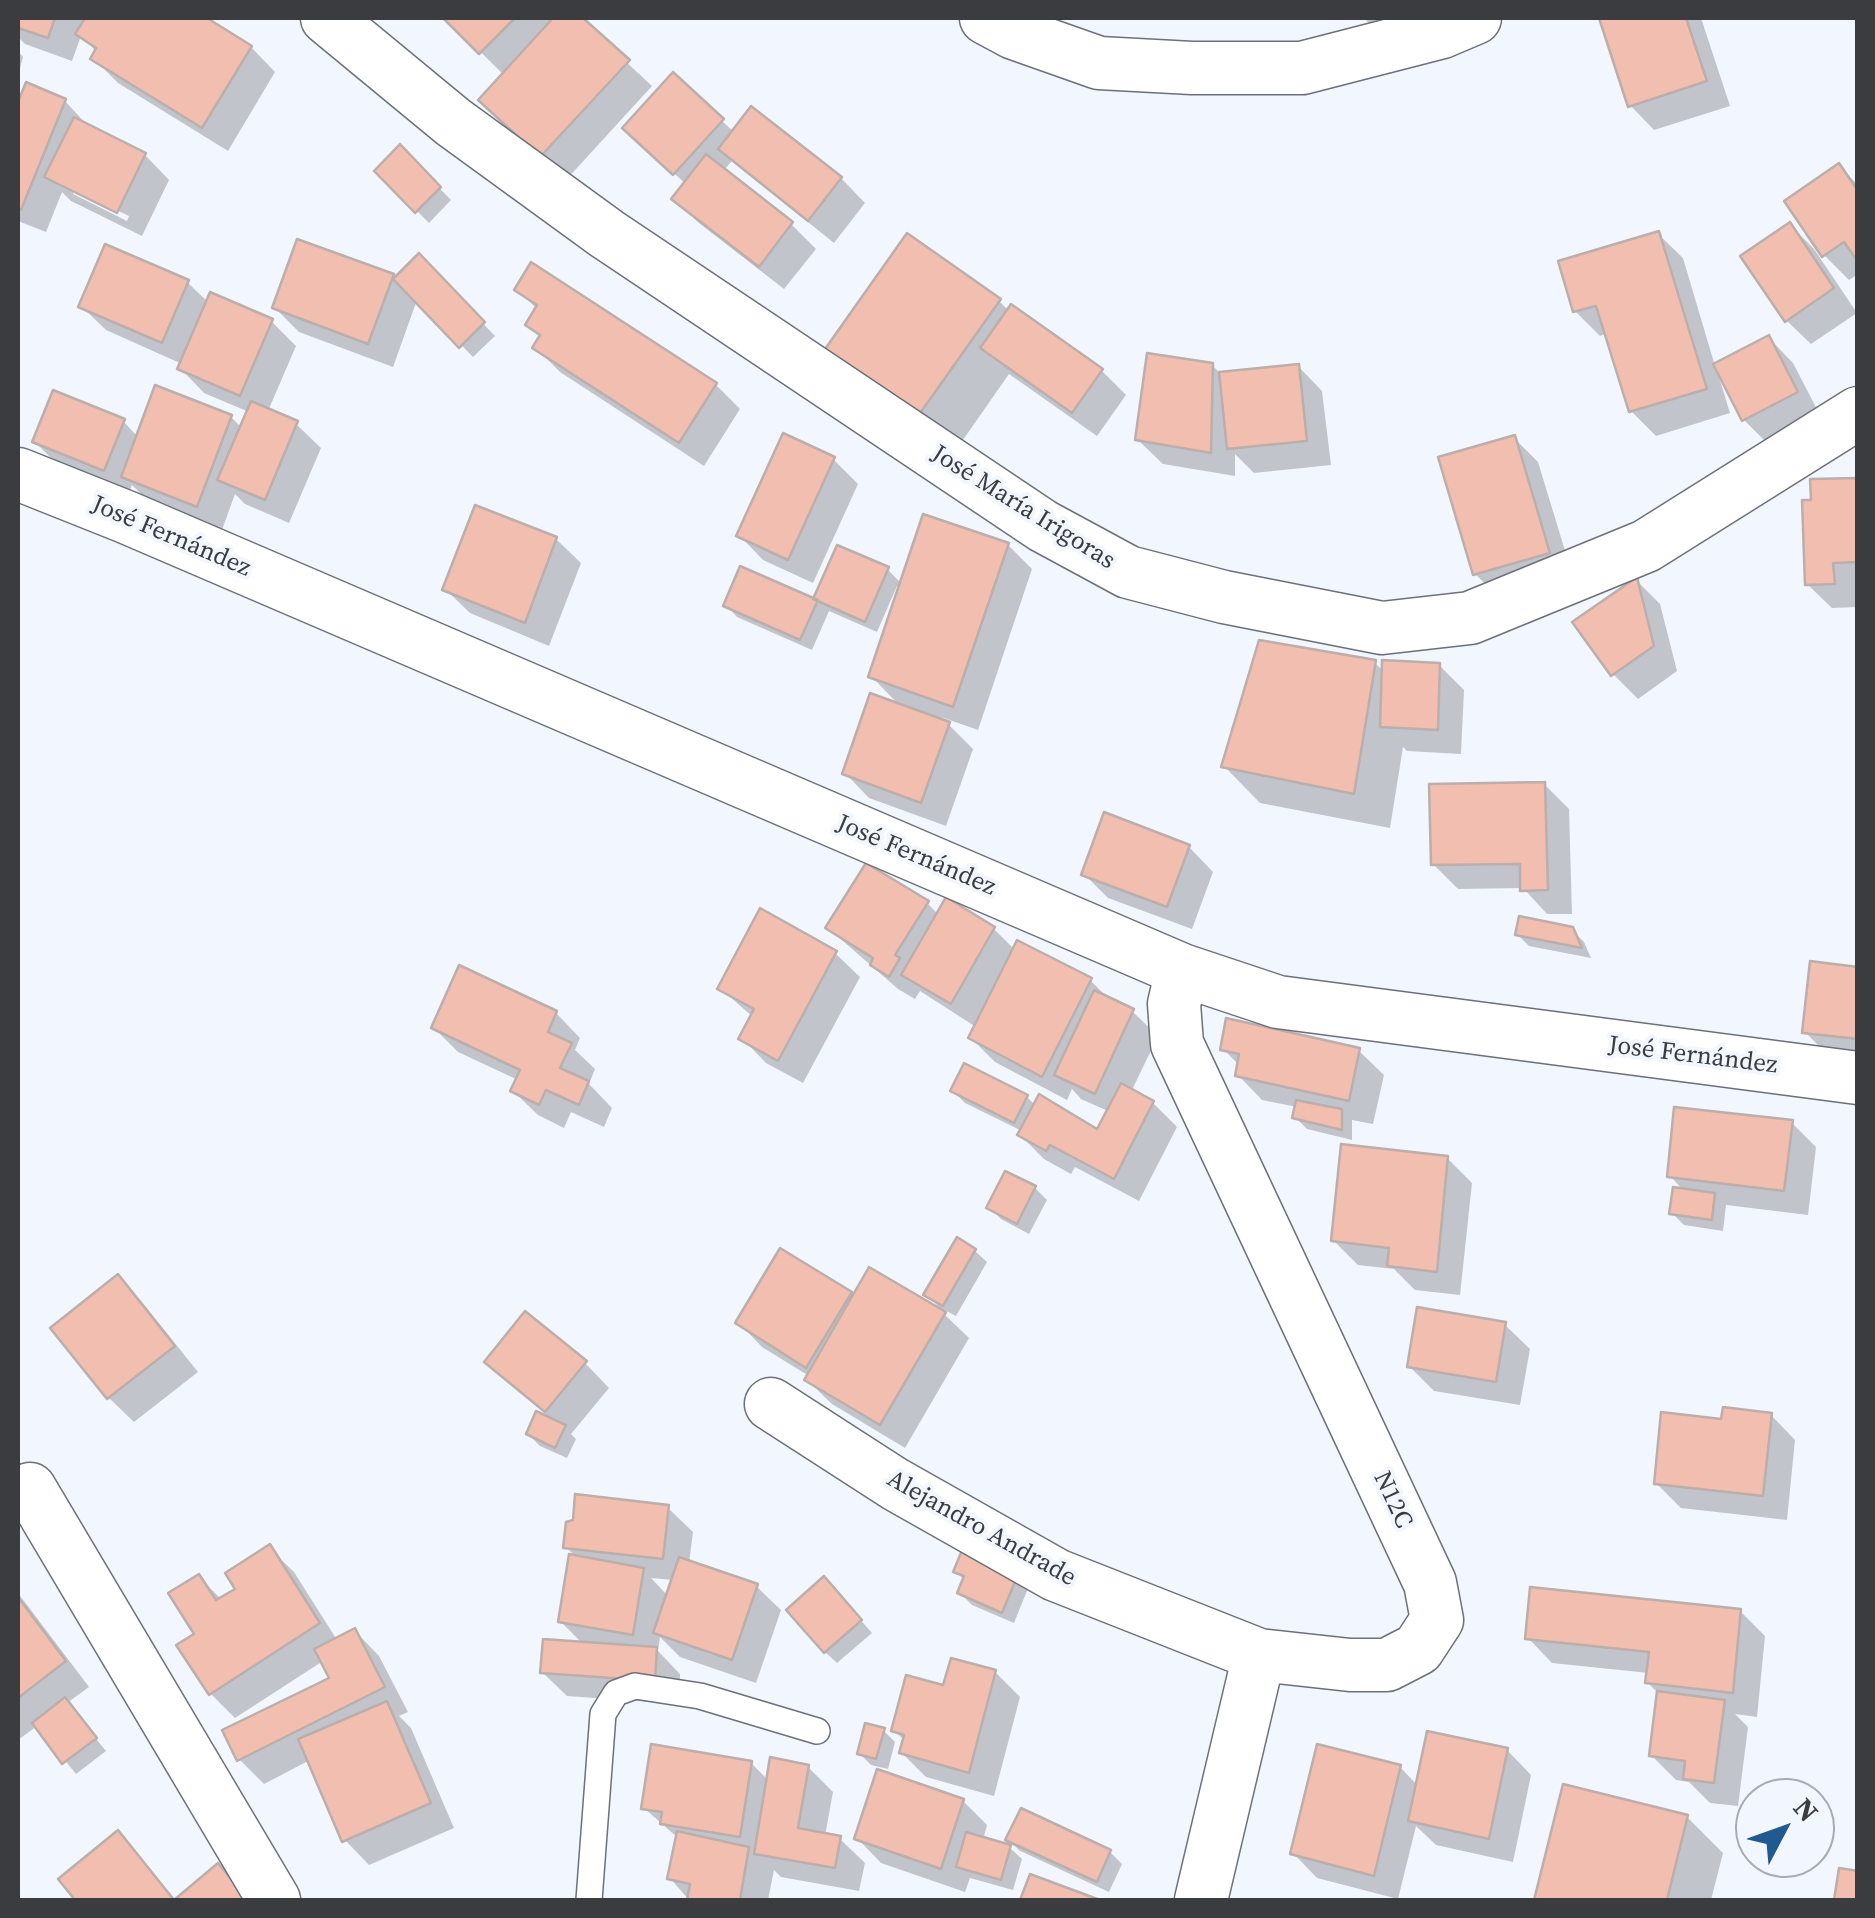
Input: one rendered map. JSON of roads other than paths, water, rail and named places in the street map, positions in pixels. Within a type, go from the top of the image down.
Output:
[{"type":"street","name":"José María Irigoras","points":[[327,18],[453,122],[607,234],[1044,526],[1128,572],[1224,597],[1382,628],[1470,618],[1646,546],[1858,412]]},
{"type":"street","points":[[986,18],[1014,33],[1099,63],[1302,68],[1442,32],[1475,18]]},
{"type":"street","name":"José Fernández","points":[[18,474],[1182,970],[1278,1002],[1858,1078]]},
{"type":"street","name":"N12C","points":[[1182,970],[1174,1004],[1178,1044],[1430,1583],[1437,1620],[1418,1650],[1388,1664],[1350,1666],[1259,1654]]},
{"type":"street","name":"Alejandro Andrade","points":[[770,1404],[896,1484],[1056,1575],[1259,1654]]},
{"type":"street","points":[[30,1489],[274,1900]]},
{"type":"street","points":[[1201,1900],[1259,1654]]},
{"type":"lane","points":[[589,1900],[603,1714],[616,1693],[636,1686],[700,1696],[817,1731]]}]
